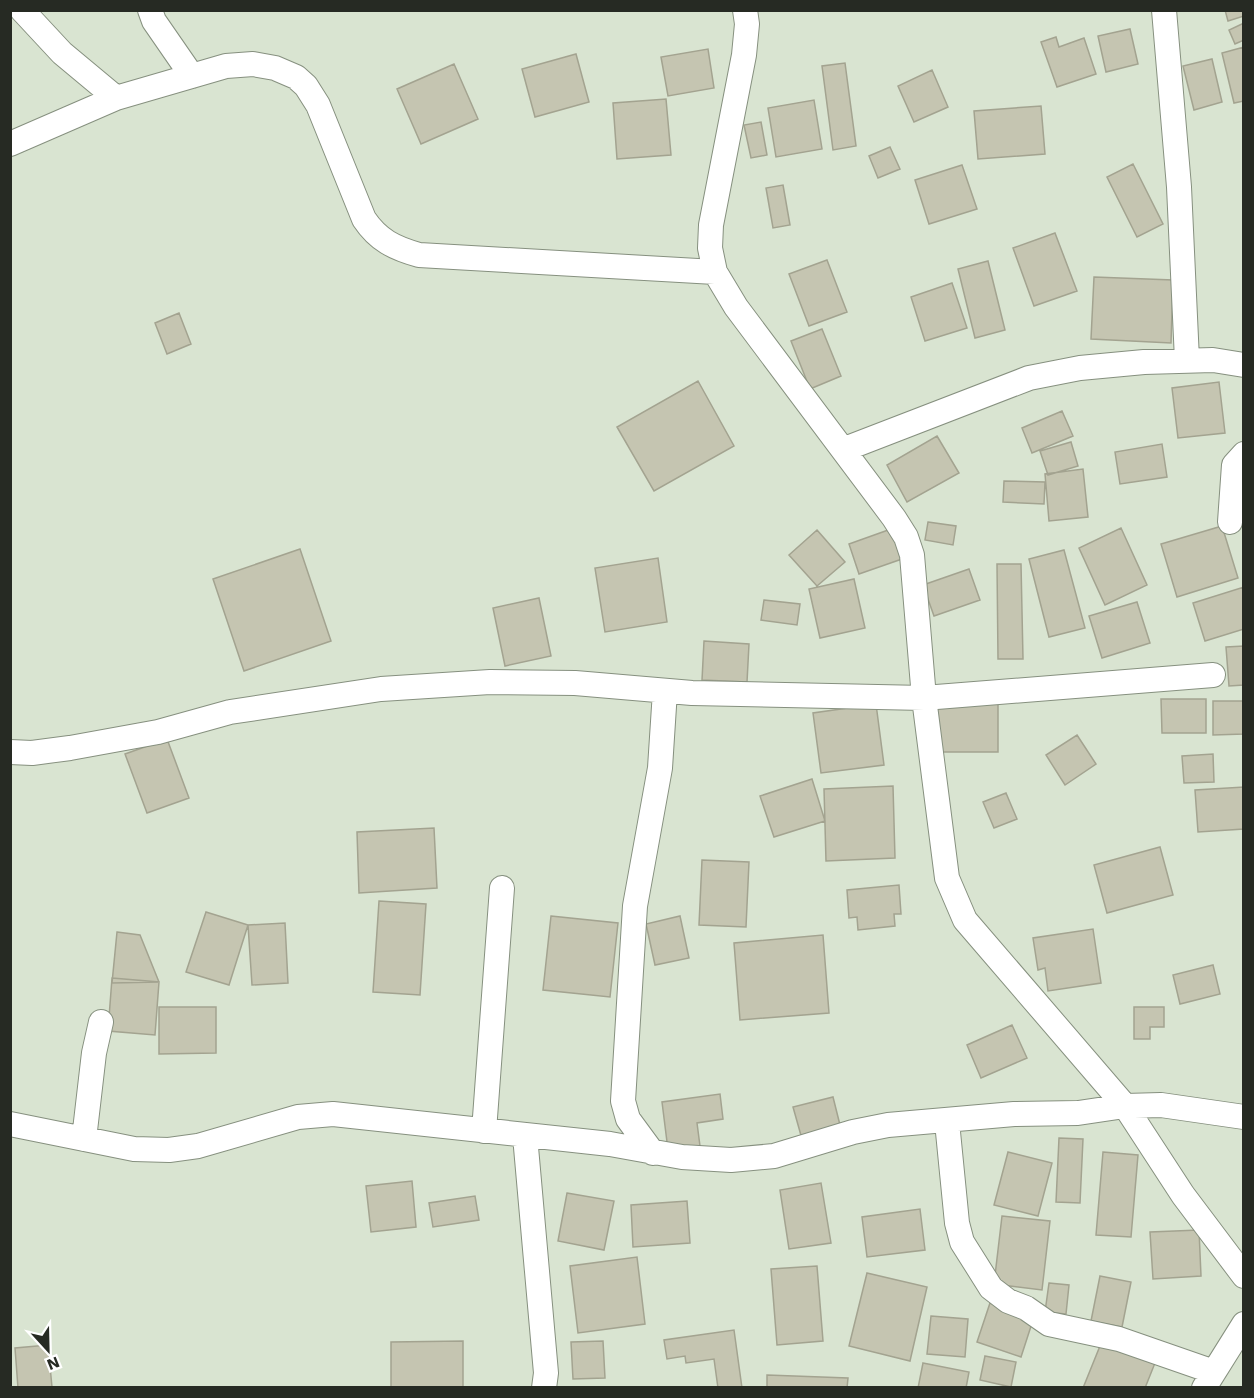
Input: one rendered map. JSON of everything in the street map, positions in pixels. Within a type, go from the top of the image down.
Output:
[{"type":"street","points":[[22,10],[62,53],[116,98]]},
{"type":"street","points":[[150,10],[154,21],[192,76]]},
{"type":"street","points":[[745,10],[747,24],[744,56],[711,225],[710,248],[715,272],[736,307],[845,449],[900,527],[912,555],[924,698],[947,878],[965,920],[1125,1106],[1183,1195],[1244,1276]]},
{"type":"street","points":[[1164,10],[1179,187],[1187,360]]},
{"type":"street","points":[[10,144],[116,98],[226,66],[253,64],[275,68],[296,77],[306,86],[318,105],[364,219],[372,231],[386,243],[399,249],[419,255],[715,272]]},
{"type":"street","points":[[845,449],[1029,378],[1080,368],[1187,360],[1213,360],[1244,365]]},
{"type":"street","points":[[1230,522],[1234,465],[1244,454]]},
{"type":"street","points":[[10,752],[32,753],[70,748],[158,732],[230,712],[381,689],[527,681],[665,691],[924,698],[1213,675]]},
{"type":"street","points":[[653,1153],[628,1119],[623,1101],[634,906],[660,768],[665,691]]},
{"type":"street","points":[[484,1131],[501,888]]},
{"type":"street","points":[[84,1139],[94,1053],[101,1022]]},
{"type":"street","points":[[10,1124],[134,1149],[170,1150],[198,1146],[298,1117],[333,1114],[610,1144],[653,1153],[731,1160],[774,1156],[853,1132],[888,1125],[947,1122],[1014,1114],[1097,1112],[1125,1106],[1187,1107],[1244,1117]]},
{"type":"street","points":[[947,1122],[957,1223],[962,1242],[991,1288],[1008,1301],[1026,1308],[1049,1324],[1119,1339],[1209,1380],[1244,1324]]},
{"type":"street","points":[[525,1136],[546,1373],[544,1388]]},
{"type":"building","points":[[1225,10],[1244,10],[1244,16],[1228,21]]},
{"type":"building","points":[[1244,23],[1244,40],[1235,44],[1229,30]]},
{"type":"building","points":[[1130,29],[1138,64],[1106,72],[1098,36]]},
{"type":"building","points":[[1056,37],[1059,47],[1084,38],[1096,74],[1057,87],[1041,42]]},
{"type":"building","points":[[1244,47],[1244,101],[1234,103],[1222,53]]},
{"type":"building","points":[[708,49],[714,88],[668,96],[661,57]]},
{"type":"building","points":[[576,54],[589,102],[535,117],[522,69]]},
{"type":"building","points":[[1212,59],[1222,102],[1194,110],[1183,66]]},
{"type":"building","points":[[845,63],[856,146],[833,150],[822,66]]},
{"type":"building","points":[[454,64],[478,119],[421,144],[397,89]]},
{"type":"building","points":[[932,70],[948,107],[914,122],[898,86]]},
{"type":"building","points":[[666,99],[671,155],[617,159],[613,103]]},
{"type":"building","points":[[814,100],[822,149],[776,157],[768,108]]},
{"type":"building","points":[[1041,106],[1045,154],[978,159],[974,111]]},
{"type":"building","points":[[761,122],[767,155],[751,158],[744,125]]},
{"type":"building","points":[[890,147],[900,169],[878,178],[869,156]]},
{"type":"building","points":[[1133,164],[1163,224],[1137,237],[1107,177]]},
{"type":"building","points":[[962,165],[977,209],[929,224],[915,180]]},
{"type":"building","points":[[783,185],[790,225],[773,228],[766,188]]},
{"type":"building","points":[[1055,233],[1077,291],[1034,306],[1013,248]]},
{"type":"building","points":[[827,260],[847,312],[809,326],[789,274]]},
{"type":"building","points":[[988,261],[1005,330],[975,338],[958,269]]},
{"type":"building","points":[[1094,277],[1173,280],[1171,343],[1091,339]]},
{"type":"building","points":[[952,283],[967,328],[925,341],[911,297]]},
{"type":"building","points":[[179,313],[191,344],[167,354],[155,323]]},
{"type":"building","points":[[822,329],[841,376],[810,389],[791,341]]},
{"type":"building","points":[[698,381],[734,446],[654,491],[617,427]]},
{"type":"building","points":[[1219,382],[1225,433],[1178,438],[1172,388]]},
{"type":"building","points":[[1062,411],[1073,436],[1032,453],[1022,428]]},
{"type":"building","points":[[937,436],[959,473],[907,502],[887,465]]},
{"type":"building","points":[[1071,442],[1078,466],[1048,475],[1040,451]]},
{"type":"building","points":[[1162,444],[1167,477],[1120,484],[1115,452]]},
{"type":"building","points":[[1083,469],[1088,517],[1049,521],[1045,474]]},
{"type":"building","points":[[1004,481],[1045,482],[1044,504],[1003,502]]},
{"type":"building","points":[[928,522],[956,526],[953,545],[925,540]]},
{"type":"building","points":[[1222,526],[1238,578],[1177,597],[1161,544]]},
{"type":"building","points":[[1121,528],[1147,585],[1105,605],[1079,548]]},
{"type":"building","points":[[891,529],[902,559],[859,574],[849,544]]},
{"type":"building","points":[[817,530],[845,562],[817,586],[789,555]]},
{"type":"building","points":[[300,549],[331,641],[244,671],[213,579]]},
{"type":"building","points":[[1064,550],[1085,628],[1049,637],[1029,559]]},
{"type":"building","points":[[658,558],[667,622],[605,632],[595,568]]},
{"type":"building","points":[[997,564],[1021,564],[1023,659],[998,659]]},
{"type":"building","points":[[969,569],[980,600],[934,616],[923,585]]},
{"type":"building","points":[[854,579],[865,628],[820,638],[809,589]]},
{"type":"building","points":[[1244,587],[1244,629],[1205,641],[1193,603]]},
{"type":"building","points":[[539,598],[551,656],[505,666],[493,608]]},
{"type":"building","points":[[764,600],[800,604],[797,625],[761,620]]},
{"type":"building","points":[[1137,602],[1150,643],[1102,658],[1089,616]]},
{"type":"building","points":[[704,641],[749,644],[747,682],[702,680]]},
{"type":"building","points":[[1244,646],[1244,685],[1229,686],[1226,647]]},
{"type":"building","points":[[1161,699],[1206,699],[1206,733],[1162,733]]},
{"type":"building","points":[[998,701],[998,752],[937,752],[937,702]]},
{"type":"building","points":[[1213,701],[1244,701],[1244,734],[1213,735]]},
{"type":"building","points":[[876,704],[884,765],[821,773],[813,713]]},
{"type":"building","points":[[1077,735],[1096,764],[1065,785],[1046,755]]},
{"type":"building","points":[[167,739],[189,798],[147,813],[125,754]]},
{"type":"building","points":[[1213,754],[1214,782],[1184,783],[1182,756]]},
{"type":"building","points":[[812,779],[825,821],[774,837],[760,796]]},
{"type":"building","points":[[893,786],[895,858],[826,861],[824,789]]},
{"type":"building","points":[[1244,787],[1244,829],[1198,832],[1195,790]]},
{"type":"building","points":[[1006,793],[1017,819],[994,828],[983,802]]},
{"type":"building","points":[[434,828],[437,888],[359,893],[357,832]]},
{"type":"building","points":[[1160,847],[1173,895],[1107,913],[1094,865]]},
{"type":"building","points":[[702,860],[749,862],[746,927],[699,925]]},
{"type":"building","points":[[899,885],[901,914],[894,914],[895,926],[858,930],[857,917],[849,918],[847,890]]},
{"type":"building","points":[[379,901],[426,904],[420,995],[373,992]]},
{"type":"building","points":[[206,912],[248,925],[229,985],[186,972]]},
{"type":"building","points":[[551,916],[618,923],[610,997],[543,990]]},
{"type":"building","points":[[680,916],[689,958],[655,965],[646,924]]},
{"type":"building","points":[[285,923],[288,983],[252,985],[248,925]]},
{"type":"building","points":[[1093,929],[1101,983],[1048,991],[1045,968],[1038,970],[1033,938]]},
{"type":"building","points":[[117,932],[140,935],[159,982],[112,983]]},
{"type":"building","points":[[823,935],[829,1013],[740,1020],[734,943]]},
{"type":"building","points":[[1213,965],[1220,994],[1180,1004],[1173,975]]},
{"type":"building","points":[[112,978],[159,982],[155,1035],[108,1031]]},
{"type":"building","points":[[159,1007],[216,1007],[216,1053],[159,1054]]},
{"type":"building","points":[[1134,1007],[1164,1007],[1164,1027],[1150,1027],[1150,1039],[1134,1039]]},
{"type":"building","points":[[1012,1025],[1027,1058],[981,1078],[967,1045]]},
{"type":"building","points":[[720,1094],[723,1119],[697,1123],[700,1146],[668,1150],[662,1102]]},
{"type":"building","points":[[833,1097],[841,1129],[802,1139],[793,1107]]},
{"type":"building","points":[[1059,1138],[1083,1139],[1080,1203],[1056,1202]]},
{"type":"building","points":[[1008,1152],[1052,1163],[1038,1216],[994,1205]]},
{"type":"building","points":[[1103,1152],[1138,1155],[1131,1237],[1096,1235]]},
{"type":"building","points":[[412,1181],[416,1227],[371,1232],[366,1186]]},
{"type":"building","points":[[821,1183],[831,1243],[789,1249],[780,1190]]},
{"type":"building","points":[[567,1193],[614,1201],[604,1250],[558,1241]]},
{"type":"building","points":[[475,1196],[479,1220],[433,1227],[429,1203]]},
{"type":"building","points":[[687,1201],[690,1243],[633,1247],[631,1205]]},
{"type":"building","points":[[920,1209],[925,1250],[867,1257],[862,1217]]},
{"type":"building","points":[[1002,1216],[1050,1221],[1042,1290],[994,1284]]},
{"type":"building","points":[[1199,1230],[1201,1276],[1153,1279],[1150,1232]]},
{"type":"building","points":[[637,1257],[645,1324],[578,1333],[570,1266]]},
{"type":"building","points":[[817,1266],[823,1341],[777,1345],[771,1269]]},
{"type":"building","points":[[867,1273],[927,1287],[910,1361],[849,1346]]},
{"type":"building","points":[[1100,1276],[1131,1282],[1122,1327],[1091,1321]]},
{"type":"building","points":[[1049,1283],[1069,1285],[1066,1314],[1045,1312]]},
{"type":"building","points":[[990,1303],[1034,1317],[1021,1357],[977,1342]]},
{"type":"building","points":[[931,1316],[968,1319],[965,1357],[927,1354]]},
{"type":"building","points":[[734,1330],[742,1388],[718,1388],[714,1359],[686,1363],[685,1356],[667,1359],[664,1340]]},
{"type":"building","points":[[463,1341],[463,1388],[391,1388],[391,1342]]},
{"type":"building","points":[[603,1341],[605,1378],[573,1379],[571,1342]]},
{"type":"building","points":[[1102,1341],[1155,1363],[1145,1388],[1083,1388]]},
{"type":"building","points":[[48,1345],[52,1387],[18,1388],[15,1348]]},
{"type":"building","points":[[985,1356],[1016,1362],[1011,1387],[980,1380]]},
{"type":"building","points":[[923,1363],[969,1372],[966,1388],[918,1388]]},
{"type":"building","points":[[767,1375],[848,1378],[847,1388],[767,1388]]}]
